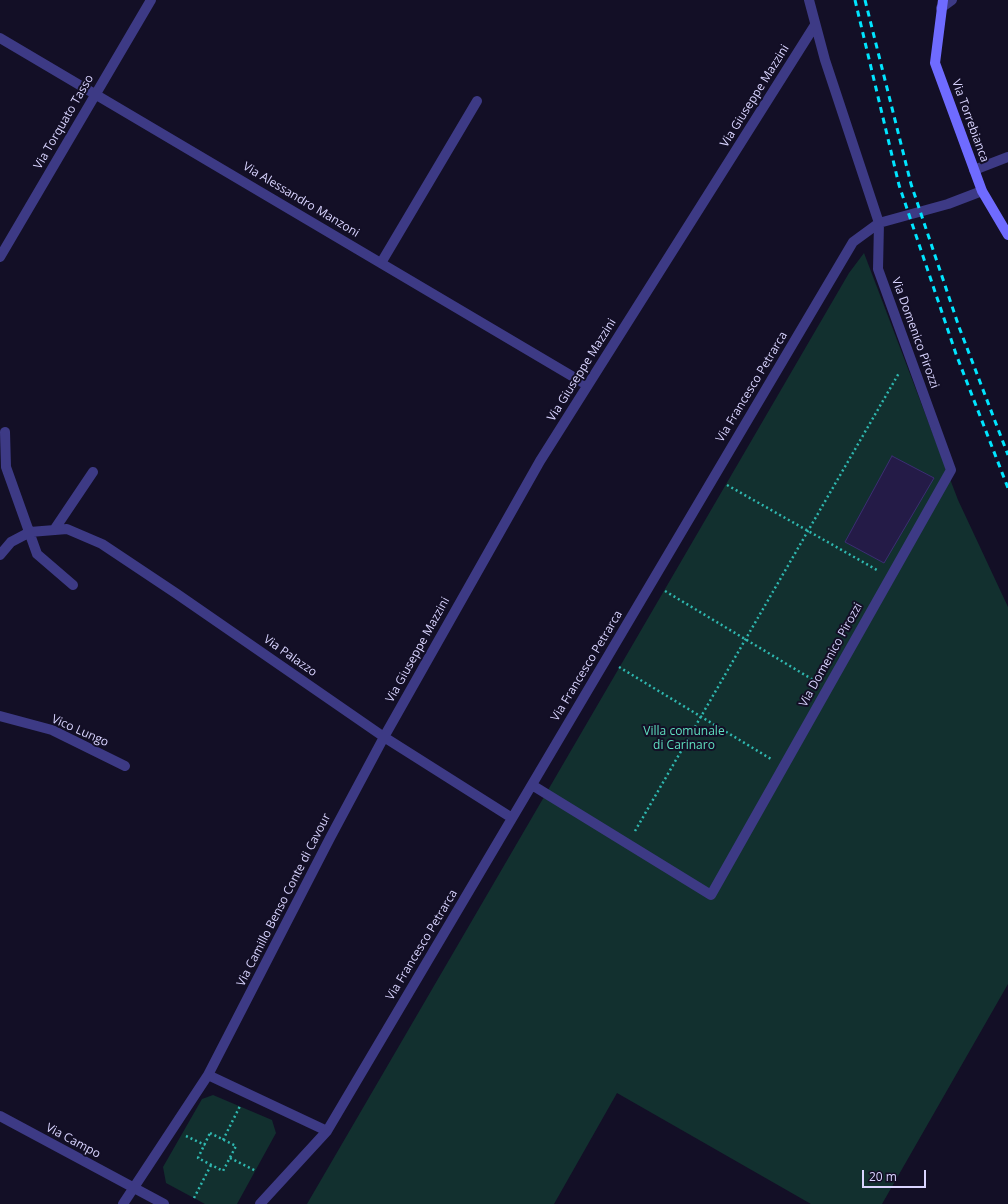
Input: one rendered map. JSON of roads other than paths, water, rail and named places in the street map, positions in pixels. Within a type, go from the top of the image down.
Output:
[{"type":"main road","name":"Via Torrebianca","points":[[942,4],[935,63],[982,192],[1008,235]]},
{"type":"street","name":"Via Torquato Tasso","points":[[0,257],[151,0]]},
{"type":"street","name":"Via Domenico Pirozzi","points":[[532,785],[711,895],[951,470],[878,269],[879,223],[824,60],[809,0]]},
{"type":"street","points":[[942,4],[952,0]]},
{"type":"street","name":"Via Giuseppe Mazzini","points":[[384,737],[540,461],[815,25]]},
{"type":"street","name":"Via Alessandro Manzoni","points":[[0,38],[587,385]]},
{"type":"street","points":[[382,263],[477,101]]},
{"type":"street","points":[[974,170],[1008,157]]},
{"type":"street","points":[[879,223],[948,204],[982,192]]},
{"type":"street","name":"Via Francesco Petrarca","points":[[260,1204],[327,1131],[853,242],[879,223]]},
{"type":"street","points":[[5,432],[6,467],[37,554],[73,585]]},
{"type":"street","points":[[51,531],[93,472]]},
{"type":"street","name":"Via Palazzo","points":[[30,532],[67,530],[102,544],[384,737],[512,818]]},
{"type":"street","points":[[0,555],[11,542],[30,532]]},
{"type":"street","name":"Vico Lungo","points":[[0,716],[52,730],[125,766]]},
{"type":"street","name":"Via Camillo Benso Conte di Cavour","points":[[123,1204],[208,1075],[330,838],[384,737]]},
{"type":"street","points":[[208,1075],[327,1131]]},
{"type":"street","name":"Via Campo","points":[[0,1116],[164,1204]]},
{"type":"railway","points":[[855,0],[899,185],[956,354],[1008,488]]},
{"type":"railway","points":[[865,0],[911,184],[959,327],[1008,455]]},
{"type":"park label","name":"Villa comunale di Carinaro","points":[[684,739]]}]
